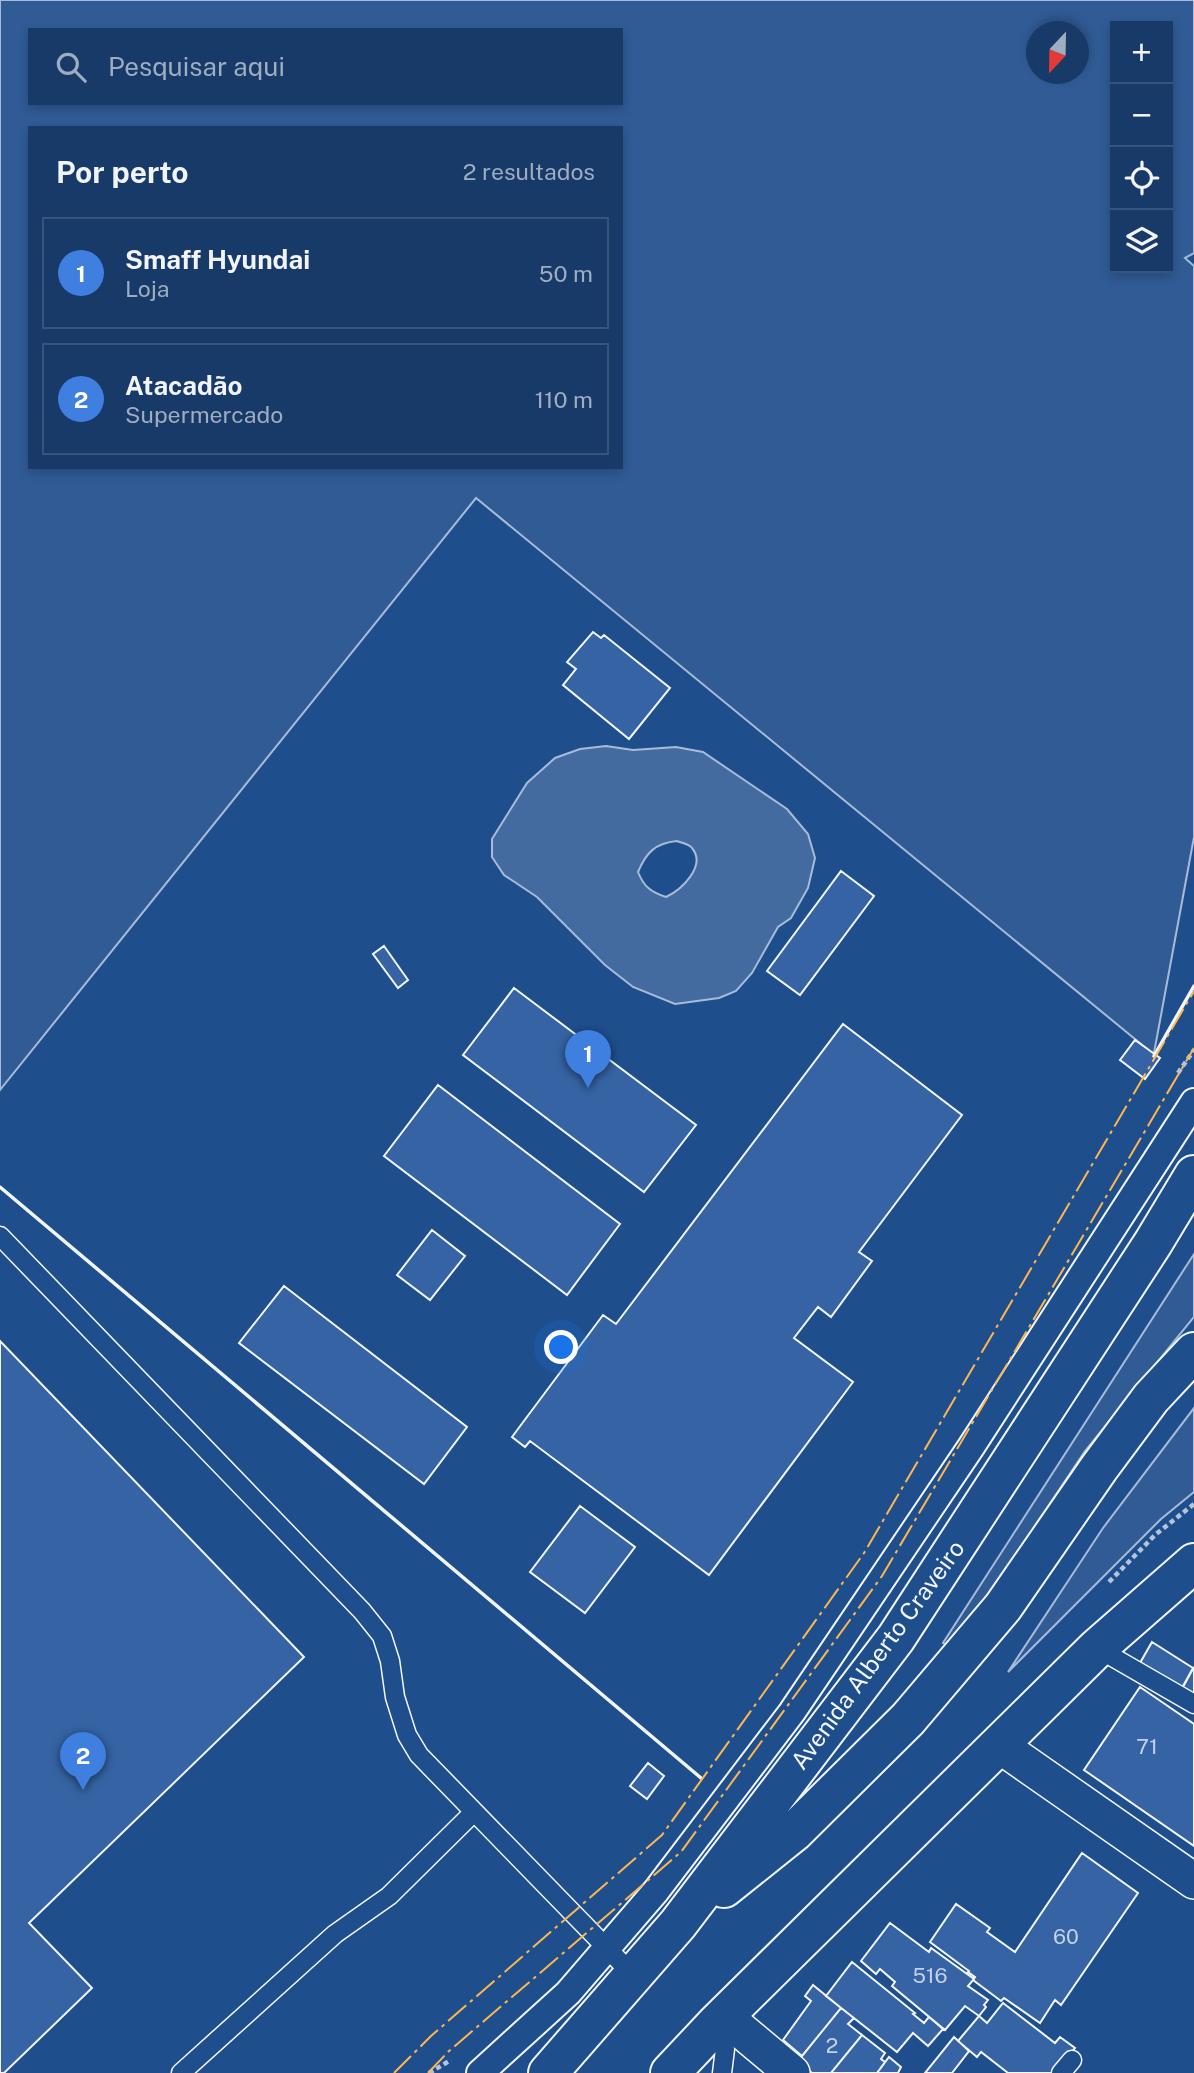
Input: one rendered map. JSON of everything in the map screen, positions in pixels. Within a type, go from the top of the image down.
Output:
[{"type":"main road","name":"Avenida Alberto Craveiro","points":[[548,2073],[678,1924],[896,1638],[1153,1243],[1194,1175]]},
{"type":"main road","points":[[678,1924],[794,1832],[908,1719],[1003,1607],[1151,1398],[1194,1352]]},
{"type":"main road","points":[[670,2073],[720,2020],[1097,1648],[1194,1563]]},
{"type":"street","points":[[480,2073],[568,1993],[656,1891],[792,1712],[971,1447],[1194,1102]]},
{"type":"street","points":[[999,1745],[1194,1881]]},
{"type":"street","points":[[720,2020],[792,2073]]},
{"type":"lane","points":[[0,1236],[362,1611],[382,1636],[407,1735],[419,1755],[634,1976]]},
{"type":"lane","points":[[1097,1648],[1194,1704]]},
{"type":"lane","points":[[181,2073],[315,1951],[389,1896],[474,1812]]},
{"type":"lane","points":[[720,2020],[725,2049],[722,2073]]},
{"type":"path","points":[[1171,1083],[1194,1051]]},
{"type":"path","points":[[429,2073],[458,2056]]},
{"type":"shaded area","points":[[0,0],[1194,0],[1194,253],[1185,258],[1194,266],[1194,837],[1152,1053],[476,498],[0,1090]]},
{"type":"shaded area","points":[[606,746],[633,750],[676,747],[703,752],[787,809],[808,834],[815,858],[808,888],[791,918],[778,927],[752,973],[736,991],[719,998],[675,1004],[633,987],[605,965],[537,897],[504,875],[492,857],[492,839],[527,783],[555,758],[580,749]],"holes":[[[677,841],[692,848],[696,862],[685,883],[666,897],[649,888],[638,872],[652,850]]]},
{"type":"shaded area","points":[[1194,1254],[1194,1317],[1085,1451],[953,1649],[943,1643]]},
{"type":"shaded area","points":[[1194,1408],[1194,1492],[1161,1519],[1008,1672],[1103,1528]]},
{"type":"building","points":[[593,632],[601,638],[604,635],[670,688],[629,739],[563,685],[576,669],[567,662]]},
{"type":"building","points":[[841,871],[874,896],[800,995],[767,971]]},
{"type":"building","points":[[384,946],[408,980],[398,988],[373,954]]},
{"type":"building","points":[[514,988],[696,1125],[644,1192],[463,1055]]},
{"type":"building","points":[[843,1024],[962,1115],[859,1252],[872,1261],[831,1317],[818,1307],[794,1338],[853,1382],[709,1575],[530,1441],[525,1447],[512,1437],[603,1315],[616,1324]]},
{"type":"building","points":[[1135,1040],[1160,1058],[1145,1079],[1120,1060]]},
{"type":"building","points":[[438,1085],[620,1224],[567,1295],[384,1156]]},
{"type":"building","points":[[432,1230],[465,1256],[430,1300],[397,1275]]},
{"type":"building","points":[[284,1286],[467,1427],[424,1484],[239,1343]]},
{"type":"building","points":[[0,1341],[304,1657],[29,1923],[92,1988],[4,2073],[0,2073]]},
{"type":"building","points":[[580,1506],[635,1547],[585,1613],[530,1572]]},
{"type":"building","points":[[1152,1642],[1193,1668],[1182,1688],[1140,1663]]},
{"type":"building","points":[[1194,1667],[1194,1694],[1183,1687]]},
{"type":"building","points":[[1140,1687],[1194,1724],[1194,1846],[1084,1770]]},
{"type":"building","points":[[648,1763],[664,1776],[647,1799],[630,1786]]},
{"type":"building","points":[[1082,1853],[1138,1893],[1061,2005],[1055,2000],[1040,2023],[1004,1998],[1001,2001],[973,1980],[975,1977],[969,1971],[930,1942],[956,1904],[990,1928],[987,1932],[1015,1952]]},
{"type":"building","points":[[890,1923],[929,1952],[931,1948],[974,1979],[968,1986],[988,2000],[979,2016],[965,2006],[945,2030],[892,1986],[895,1982],[880,1969],[876,1974],[861,1961]]},
{"type":"building","points":[[852,1962],[924,2023],[929,2017],[943,2029],[928,2046],[913,2033],[897,2052],[826,1996]]},
{"type":"building","points":[[813,1985],[841,2008],[802,2056],[783,2040],[811,2001],[805,1996]]},
{"type":"building","points":[[1003,2003],[1055,2043],[1060,2037],[1075,2048],[1054,2073],[1008,2073],[981,2052],[977,2057],[958,2041],[979,2016],[987,2023]]},
{"type":"building","points":[[841,2008],[854,2018],[848,2024],[862,2035],[831,2073],[812,2073],[798,2061]]},
{"type":"building","points":[[862,2035],[885,2053],[881,2059],[885,2062],[877,2073],[831,2073]]},
{"type":"building","points":[[954,2037],[969,2051],[952,2073],[925,2073]]},
{"type":"building","points":[[889,2057],[901,2067],[898,2073],[877,2073]]},
{"type":"wall","points":[[1154,1056],[1194,986]]},
{"type":"wall","points":[[0,1187],[701,1778]]},
{"type":"power","points":[[394,2073],[431,2036],[662,1835],[864,1553],[1194,991]]},
{"type":"power","points":[[428,2073],[449,2051],[681,1852],[882,1576],[1194,1048]]},
{"type":"place","name":"Smaff Hyundai","points":[[588,1088]]},
{"type":"place","name":"Atacadão","points":[[83,1790]]}]
